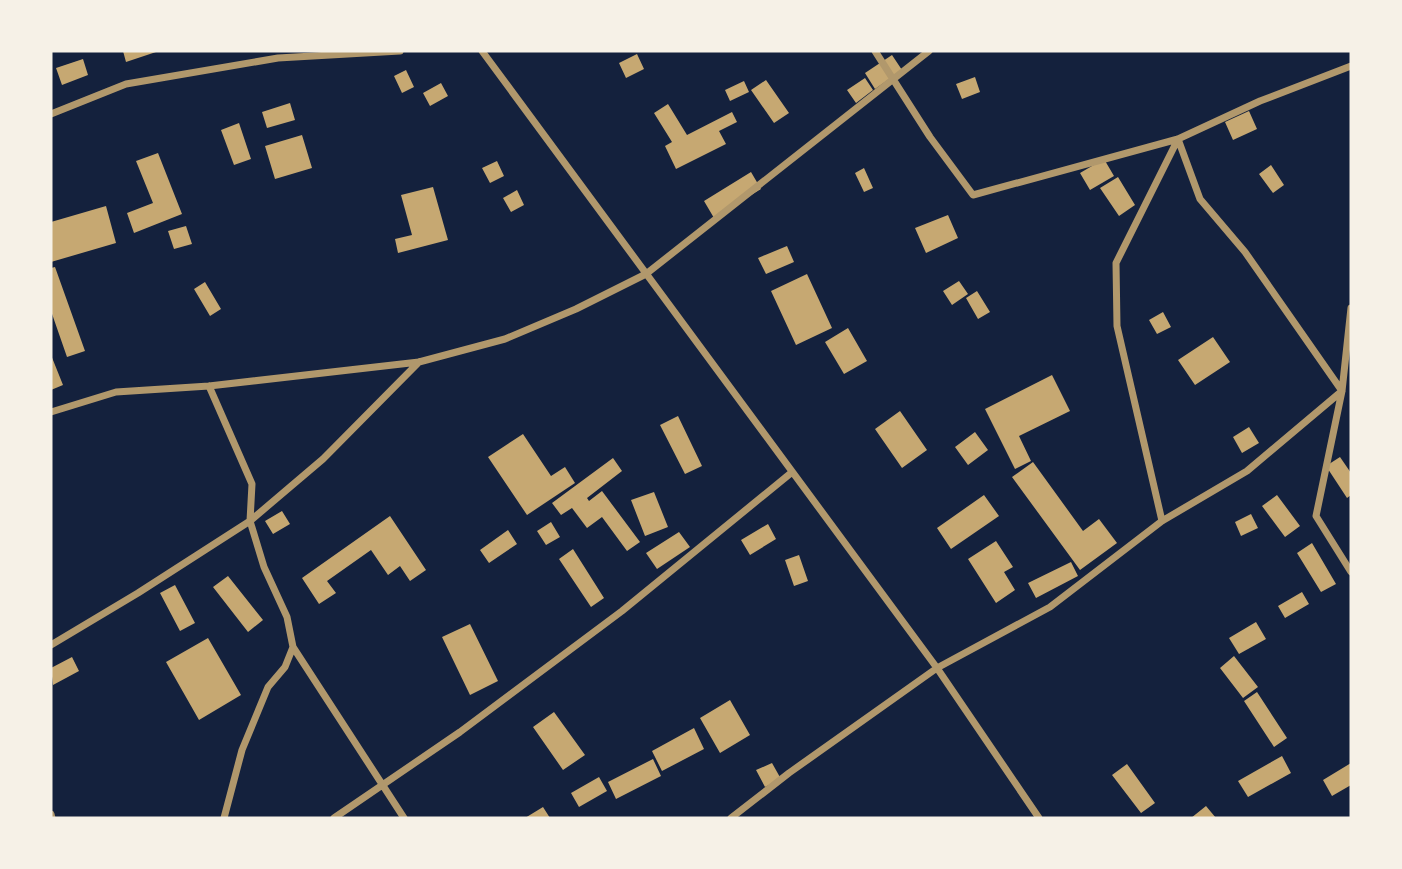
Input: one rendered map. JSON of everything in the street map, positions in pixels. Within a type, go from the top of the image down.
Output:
[{"type":"street","points":[[51,114],[126,84],[278,58],[400,51]]},
{"type":"street","points":[[482,51],[937,668],[1039,818]]},
{"type":"street","points":[[875,51],[930,137],[973,195],[1178,139],[1260,101],[1351,66]]},
{"type":"street","points":[[51,412],[116,393],[209,386],[419,362],[505,339],[576,309],[646,274],[929,51]]},
{"type":"street","points":[[1178,139],[1200,198],[1245,252],[1342,391]]},
{"type":"street","points":[[1162,521],[1117,326],[1116,263],[1178,139]]},
{"type":"street","points":[[1351,307],[1342,391],[1316,516],[1351,572]]},
{"type":"street","points":[[51,645],[250,521],[323,459],[419,362]]},
{"type":"street","points":[[209,386],[252,484],[250,521],[264,567],[287,617],[293,647],[404,818]]},
{"type":"street","points":[[731,818],[789,773],[937,668],[1050,607],[1162,521],[1247,471],[1342,391]]},
{"type":"street","points":[[334,818],[460,732],[622,611],[791,473]]},
{"type":"street","points":[[224,818],[242,750],[268,687],[285,667],[293,647]]},
{"type":"building","points":[[123,51],[159,51],[126,62]]},
{"type":"building","points":[[637,54],[644,69],[626,78],[619,63]]},
{"type":"building","points":[[892,55],[902,70],[875,89],[865,73]]},
{"type":"building","points":[[83,59],[88,75],[62,85],[56,68]]},
{"type":"building","points":[[406,70],[414,87],[402,93],[394,76]]},
{"type":"building","points":[[975,77],[980,92],[962,99],[956,84]]},
{"type":"building","points":[[865,78],[873,90],[856,103],[847,90]]},
{"type":"building","points":[[766,80],[789,113],[774,123],[751,90]]},
{"type":"building","points":[[744,81],[749,92],[730,101],[725,90]]},
{"type":"building","points":[[441,83],[448,96],[430,106],[423,93]]},
{"type":"building","points":[[290,103],[295,120],[267,128],[262,112]]},
{"type":"building","points":[[668,104],[687,135],[732,112],[737,122],[719,131],[726,144],[676,169],[665,146],[672,142],[654,113]]},
{"type":"building","points":[[1249,111],[1257,129],[1233,140],[1225,122]]},
{"type":"building","points":[[239,123],[251,159],[234,165],[221,130]]},
{"type":"building","points":[[302,135],[312,168],[275,179],[265,146]]},
{"type":"building","points":[[158,153],[182,214],[134,233],[127,213],[153,203],[136,161]]},
{"type":"building","points":[[1104,159],[1114,176],[1090,190],[1080,173]]},
{"type":"building","points":[[497,161],[504,176],[490,183],[482,168]]},
{"type":"building","points":[[1271,165],[1284,185],[1273,193],[1259,174]]},
{"type":"building","points":[[864,168],[873,188],[864,192],[855,173]]},
{"type":"building","points":[[751,172],[761,189],[714,218],[704,201]]},
{"type":"building","points":[[1118,177],[1135,205],[1119,216],[1100,188]]},
{"type":"building","points":[[433,187],[448,240],[398,253],[395,239],[412,235],[401,195]]},
{"type":"building","points":[[517,190],[524,205],[511,212],[503,198]]},
{"type":"building","points":[[106,206],[116,243],[51,262],[51,222]]},
{"type":"building","points":[[948,215],[958,238],[926,253],[915,228]]},
{"type":"building","points":[[186,226],[192,244],[174,249],[168,231]]},
{"type":"building","points":[[787,246],[794,262],[766,274],[758,258]]},
{"type":"building","points":[[55,267],[85,351],[67,357],[51,311],[51,268]]},
{"type":"building","points":[[807,274],[832,328],[796,345],[771,291]]},
{"type":"building","points":[[959,281],[968,294],[952,305],[943,291]]},
{"type":"building","points":[[205,282],[221,309],[210,316],[194,289]]},
{"type":"building","points":[[977,291],[990,312],[978,319],[966,298]]},
{"type":"building","points":[[1163,312],[1171,327],[1157,334],[1149,320]]},
{"type":"building","points":[[848,328],[867,361],[844,374],[825,342]]},
{"type":"building","points":[[1213,337],[1230,362],[1195,385],[1178,360]]},
{"type":"building","points":[[51,355],[63,385],[51,390]]},
{"type":"building","points":[[1052,375],[1070,411],[1019,436],[1031,461],[1015,469],[985,409]]},
{"type":"building","points":[[900,411],[927,450],[902,468],[875,429]]},
{"type":"building","points":[[678,416],[702,466],[685,474],[660,425]]},
{"type":"building","points":[[1249,427],[1259,443],[1242,453],[1233,437]]},
{"type":"building","points":[[975,432],[988,450],[968,465],[955,447]]},
{"type":"building","points":[[523,434],[551,476],[565,467],[575,483],[527,515],[488,457]]},
{"type":"building","points":[[1340,457],[1351,473],[1351,495],[1347,498],[1326,466]]},
{"type":"building","points":[[613,458],[622,471],[587,498],[589,501],[602,491],[640,542],[627,551],[602,517],[587,528],[572,508],[561,515],[552,503]]},
{"type":"building","points":[[1033,462],[1083,531],[1099,519],[1117,543],[1080,570],[1012,477]]},
{"type":"building","points":[[654,492],[668,527],[645,536],[631,500]]},
{"type":"building","points":[[984,495],[999,516],[951,549],[937,528]]},
{"type":"building","points":[[1277,495],[1300,526],[1285,537],[1262,506]]},
{"type":"building","points":[[282,511],[290,524],[273,534],[265,521]]},
{"type":"building","points":[[1251,514],[1258,528],[1241,536],[1235,522]]},
{"type":"building","points":[[390,516],[426,570],[410,581],[400,566],[388,575],[371,550],[327,581],[336,593],[319,604],[302,578]]},
{"type":"building","points":[[551,522],[560,537],[546,545],[537,531]]},
{"type":"building","points":[[768,524],[776,539],[750,555],[741,540]]},
{"type":"building","points":[[508,530],[517,544],[489,563],[480,550]]},
{"type":"building","points":[[679,532],[690,547],[657,569],[646,553]]},
{"type":"building","points":[[996,541],[1013,567],[1004,572],[1015,590],[996,603],[968,559]]},
{"type":"building","points":[[1312,543],[1336,584],[1321,592],[1297,553]]},
{"type":"building","points":[[573,549],[604,598],[591,607],[559,559]]},
{"type":"building","points":[[799,555],[808,581],[794,586],[785,560]]},
{"type":"building","points":[[1071,562],[1078,576],[1036,598],[1028,583]]},
{"type":"building","points":[[228,576],[263,620],[248,632],[213,587]]},
{"type":"building","points":[[175,585],[195,623],[180,631],[160,593]]},
{"type":"building","points":[[1302,592],[1309,604],[1285,618],[1278,606]]},
{"type":"building","points":[[1256,622],[1266,639],[1239,654],[1229,638]]},
{"type":"building","points":[[470,624],[498,681],[470,695],[442,637]]},
{"type":"building","points":[[208,638],[241,695],[199,720],[166,662]]},
{"type":"building","points":[[1234,656],[1258,687],[1243,698],[1220,668]]},
{"type":"building","points":[[72,657],[79,671],[53,685],[51,668]]},
{"type":"building","points":[[1257,692],[1287,738],[1274,747],[1244,701]]},
{"type":"building","points":[[730,700],[750,735],[720,753],[700,718]]},
{"type":"building","points":[[554,712],[585,755],[563,770],[533,727]]},
{"type":"building","points":[[694,728],[704,749],[662,771],[652,751]]},
{"type":"building","points":[[1282,756],[1291,773],[1248,797],[1238,781]]},
{"type":"building","points":[[653,759],[661,776],[616,799],[608,782]]},
{"type":"building","points":[[772,763],[781,779],[765,787],[756,770]]},
{"type":"building","points":[[1351,763],[1351,785],[1332,796],[1323,780]]},
{"type":"building","points":[[1127,764],[1155,803],[1141,813],[1112,775]]},
{"type":"building","points":[[599,777],[607,791],[579,807],[571,793]]},
{"type":"building","points":[[1206,806],[1216,818],[1191,818]]},
{"type":"building","points":[[543,807],[550,818],[525,818]]}]
